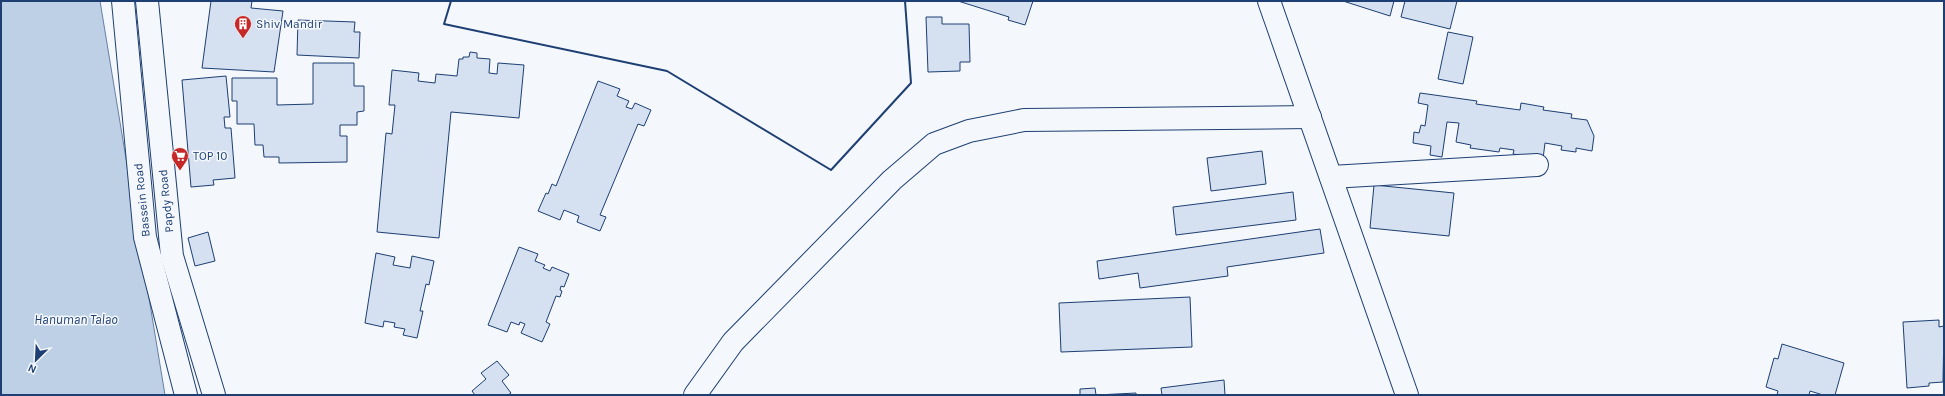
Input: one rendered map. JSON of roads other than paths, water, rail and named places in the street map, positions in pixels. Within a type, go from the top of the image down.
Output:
[{"type":"main road","name":"Bassein Road","points":[[123,1],[145,237],[186,395]]},
{"type":"main road","name":"Papdy Road","points":[[147,1],[172,256],[214,395]]},
{"type":"main road","points":[[1269,1],[1407,395]]},
{"type":"main road","points":[[695,395],[733,342],[892,180],[934,144],[969,131],[1024,120],[1310,117]]},
{"type":"main road","points":[[1330,177],[1537,165]]},
{"type":"water","name":"Hanuman Talao","points":[[1,1],[100,1],[165,395],[1,395]]},
{"type":"place","name":"Shiv Mandir","points":[[243,39]]},
{"type":"place","name":"TOP 10","points":[[180,171]]}]
